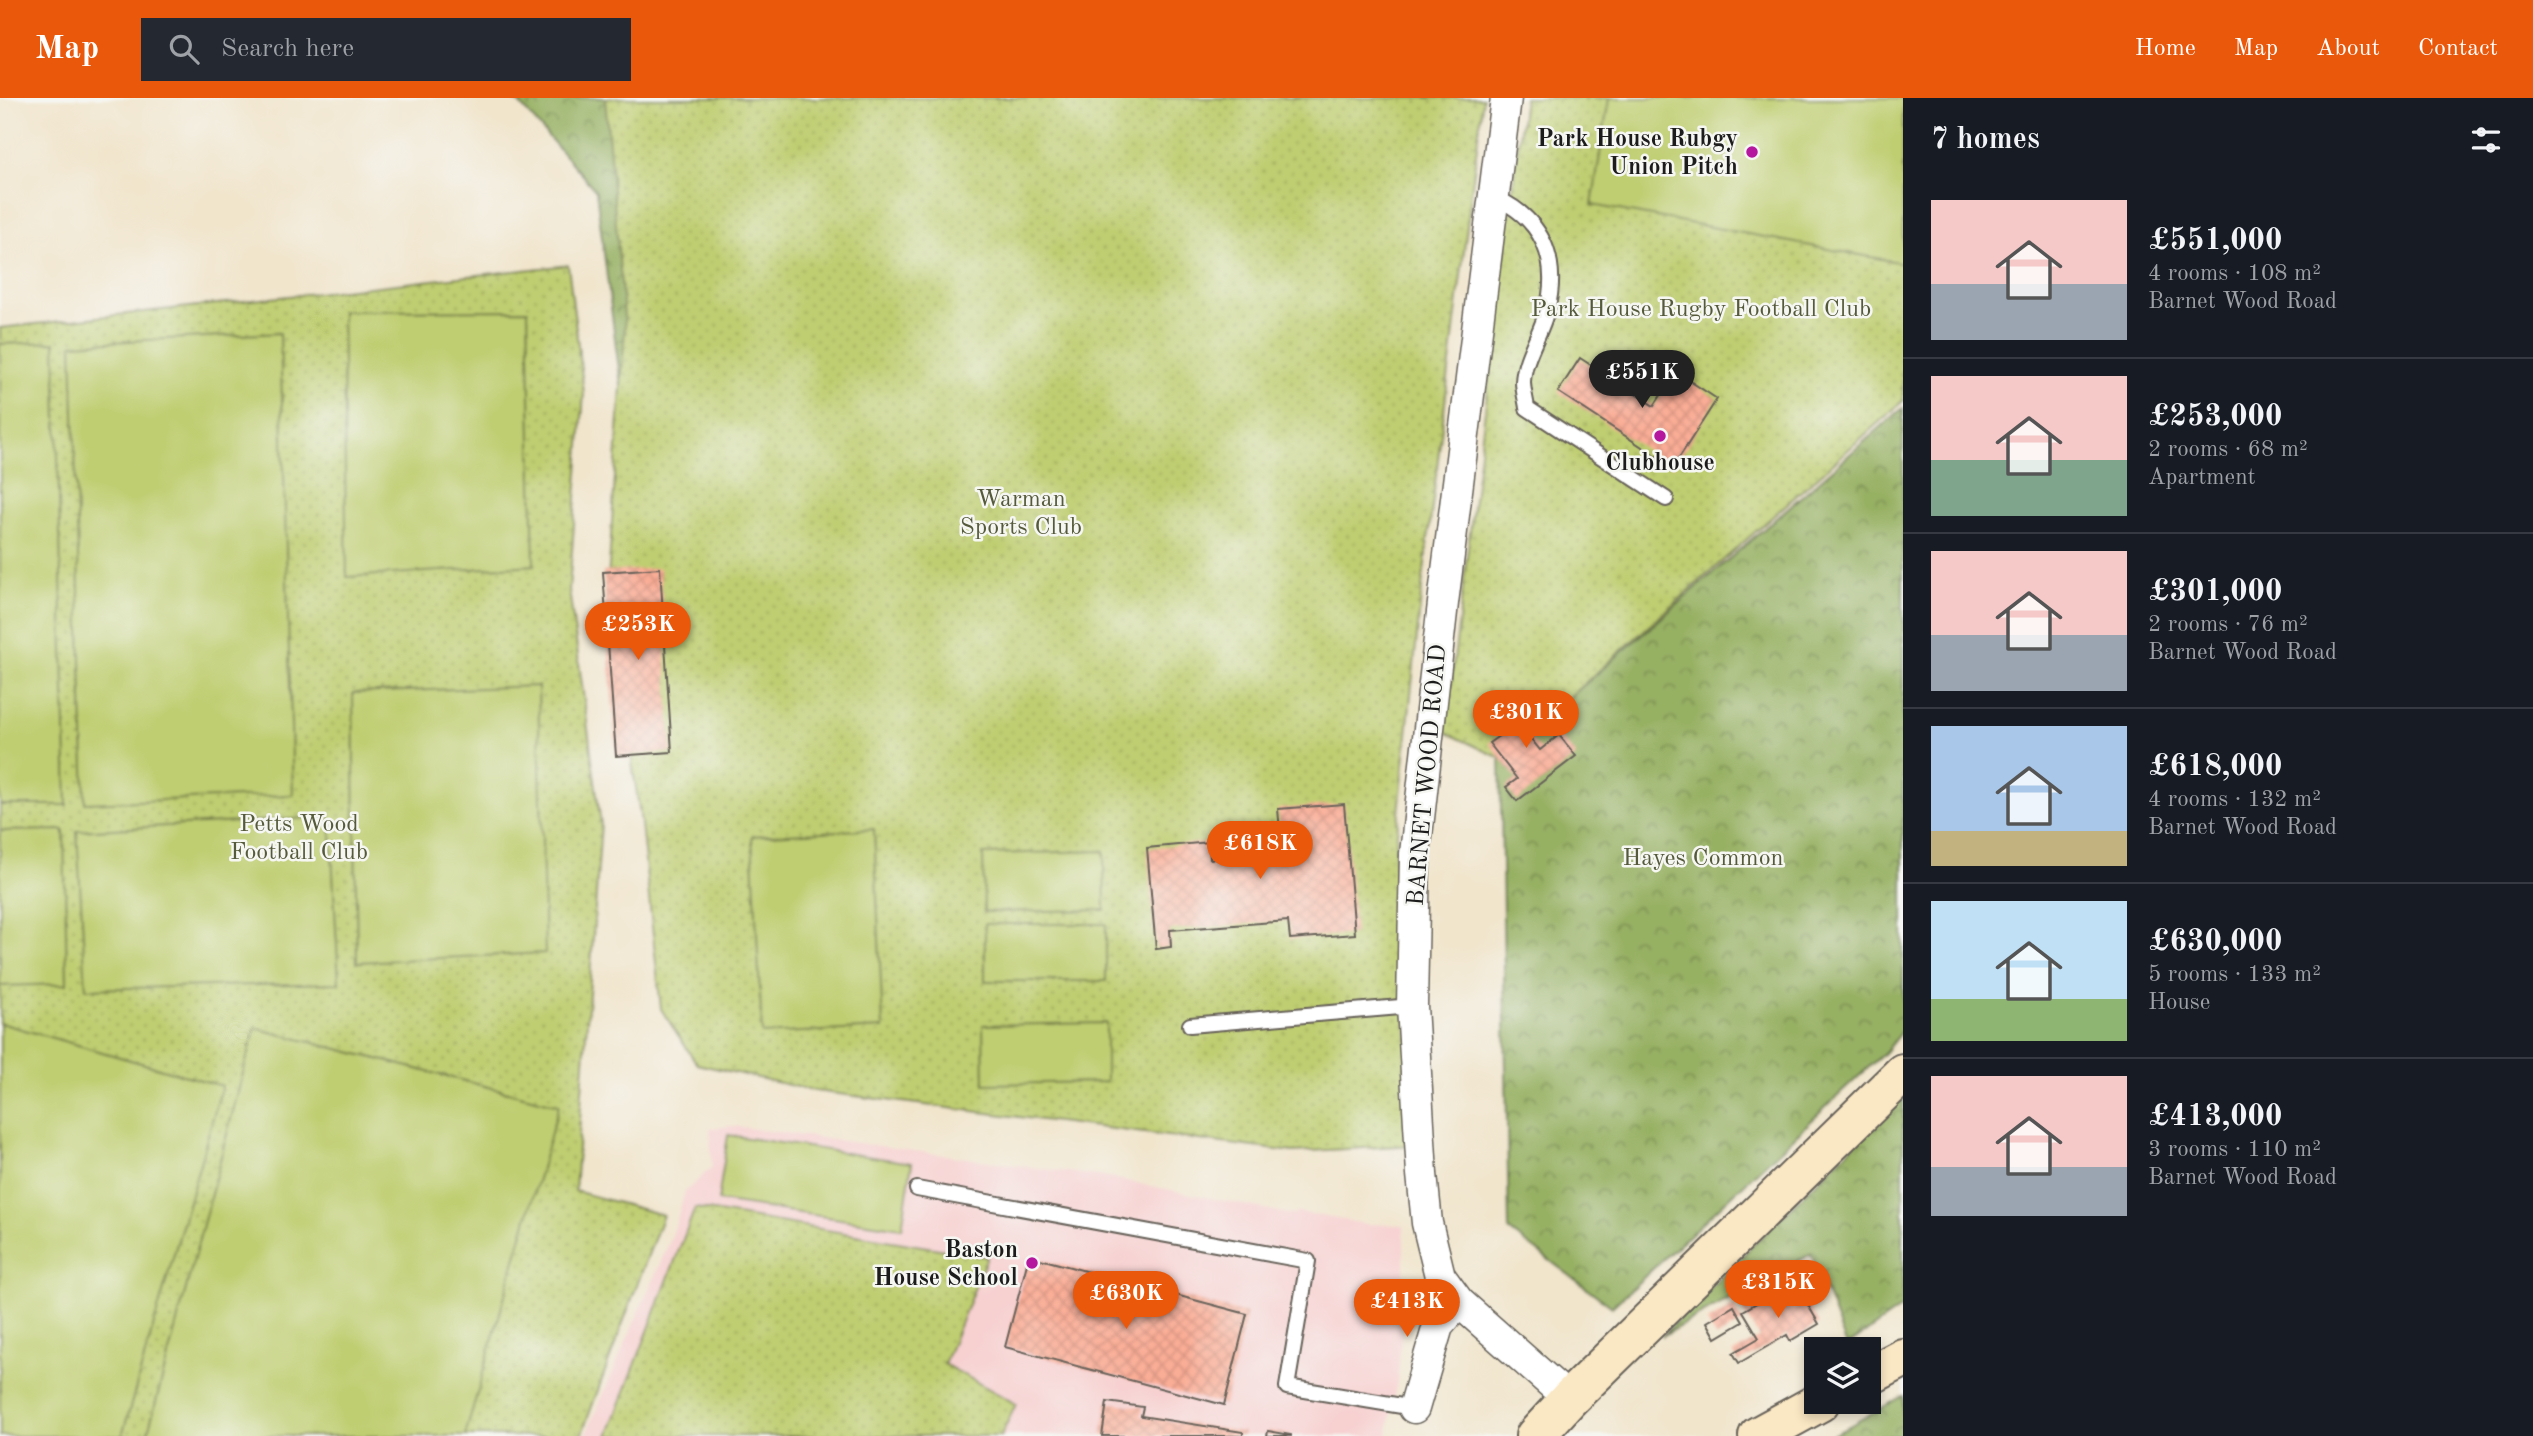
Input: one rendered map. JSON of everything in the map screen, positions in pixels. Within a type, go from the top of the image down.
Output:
[{"type":"street","name":"BARNET WOOD ROAD","points":[[1506,98],[1415,855],[1412,1006],[1427,1223],[1440,1276],[1459,1301],[1569,1399]]},
{"type":"street","points":[[1535,1436],[1569,1399],[1903,1073]]},
{"type":"street","points":[[1413,1408],[1438,1326],[1459,1301]]},
{"type":"street","points":[[1881,1370],[1903,1358]]},
{"type":"street","points":[[1758,1436],[1804,1411]]},
{"type":"lane","points":[[1494,197],[1517,206],[1540,230],[1549,265],[1547,309],[1523,380],[1527,408],[1666,499]]},
{"type":"lane","points":[[1190,1025],[1412,1006]]},
{"type":"lane","points":[[917,1189],[1308,1261],[1287,1387],[1413,1408]]},
{"type":"shaded area","name":"Baston House School","points":[[733,1126],[1112,1178],[1294,1215],[1298,1212],[1366,1224],[1404,1225],[1404,1291],[1398,1376],[1387,1436],[585,1436],[672,1236],[685,1192],[712,1167],[710,1128]]},
{"type":"green space","points":[[507,98],[661,98],[632,472],[596,191],[519,103]]},
{"type":"green space","name":"Warman Sports Club","points":[[605,98],[1483,98],[1421,596],[1394,863],[1416,1145],[1293,1152],[815,1091],[697,1064],[661,1009],[640,815],[607,596],[625,328]]},
{"type":"green space","name":"Park House Rugby Football Club","points":[[1524,98],[1903,98],[1903,401],[1500,758],[1445,732]]},
{"type":"green space","name":"Park House Rubgy Union Pitch","points":[[1609,98],[1903,98],[1903,263],[1592,205]]},
{"type":"green space","name":"Petts Wood Football Club","points":[[568,265],[584,393],[569,590],[601,824],[575,1191],[663,1215],[581,1436],[0,1436],[0,328]]},
{"type":"green space","points":[[528,310],[534,565],[347,577],[342,311]]},
{"type":"green space","points":[[280,333],[293,795],[85,803],[72,344]]},
{"type":"green space","points":[[55,342],[67,805],[0,805],[0,344]]},
{"type":"green space","name":"Hayes Common","points":[[1903,408],[1903,1029],[1885,1052],[1612,1307],[1509,1230],[1500,758]]},
{"type":"green space","points":[[538,686],[545,953],[357,962],[353,693]]},
{"type":"green space","points":[[330,817],[339,983],[86,989],[77,831]]},
{"type":"green space","points":[[874,829],[883,1028],[762,1034],[752,836]]},
{"type":"green space","points":[[64,830],[67,984],[0,986],[0,831]]},
{"type":"green space","points":[[1104,851],[1105,910],[984,912],[983,854]]},
{"type":"green space","points":[[985,924],[1106,924],[1106,981],[985,981]]},
{"type":"green space","points":[[0,1023],[222,1086],[122,1436],[0,1436]]},
{"type":"green space","points":[[1106,1023],[1106,1082],[984,1084],[983,1025]]},
{"type":"green space","points":[[255,1028],[559,1105],[465,1436],[147,1436]]},
{"type":"green space","points":[[1903,1096],[1903,1307],[1860,1337],[1843,1337],[1811,1254],[1662,1336]]},
{"type":"green space","points":[[728,1135],[912,1163],[902,1228],[718,1201]]},
{"type":"green space","points":[[695,1208],[987,1257],[944,1364],[1016,1404],[1001,1436],[608,1436]]},
{"type":"green space","points":[[1903,1396],[1903,1436],[1831,1436],[1871,1414],[1881,1414],[1881,1408]]},
{"type":"building","name":"Clubhouse","points":[[1580,358],[1654,406],[1676,372],[1717,399],[1673,467],[1558,392]]},
{"type":"building","points":[[660,568],[672,752],[616,756],[603,572]]},
{"type":"building","points":[[1511,696],[1532,723],[1524,730],[1540,750],[1559,735],[1576,756],[1517,801],[1506,787],[1517,779],[1489,743],[1503,733],[1489,714]]},
{"type":"building","points":[[1344,804],[1355,934],[1290,939],[1288,921],[1170,930],[1171,947],[1156,949],[1147,848],[1209,842],[1210,859],[1282,853],[1278,809]]},
{"type":"building","points":[[1029,1256],[1247,1314],[1224,1405],[1005,1347]]},
{"type":"building","points":[[1794,1281],[1819,1324],[1790,1341],[1787,1335],[1739,1363],[1733,1353],[1759,1338],[1743,1311]]},
{"type":"building","points":[[1734,1306],[1743,1322],[1716,1338],[1707,1322]]},
{"type":"building","points":[[1107,1402],[1143,1407],[1141,1416],[1243,1432],[1243,1436],[1102,1436]]},
{"type":"building","points":[[1268,1431],[1291,1435],[1291,1436],[1267,1436]]},
{"type":"place","name":"Park House Rubgy Union Pitch","points":[[1752,152]]},
{"type":"place","name":"Clubhouse","points":[[1660,436]]},
{"type":"place","name":"Baston House School","points":[[1032,1263]]}]
